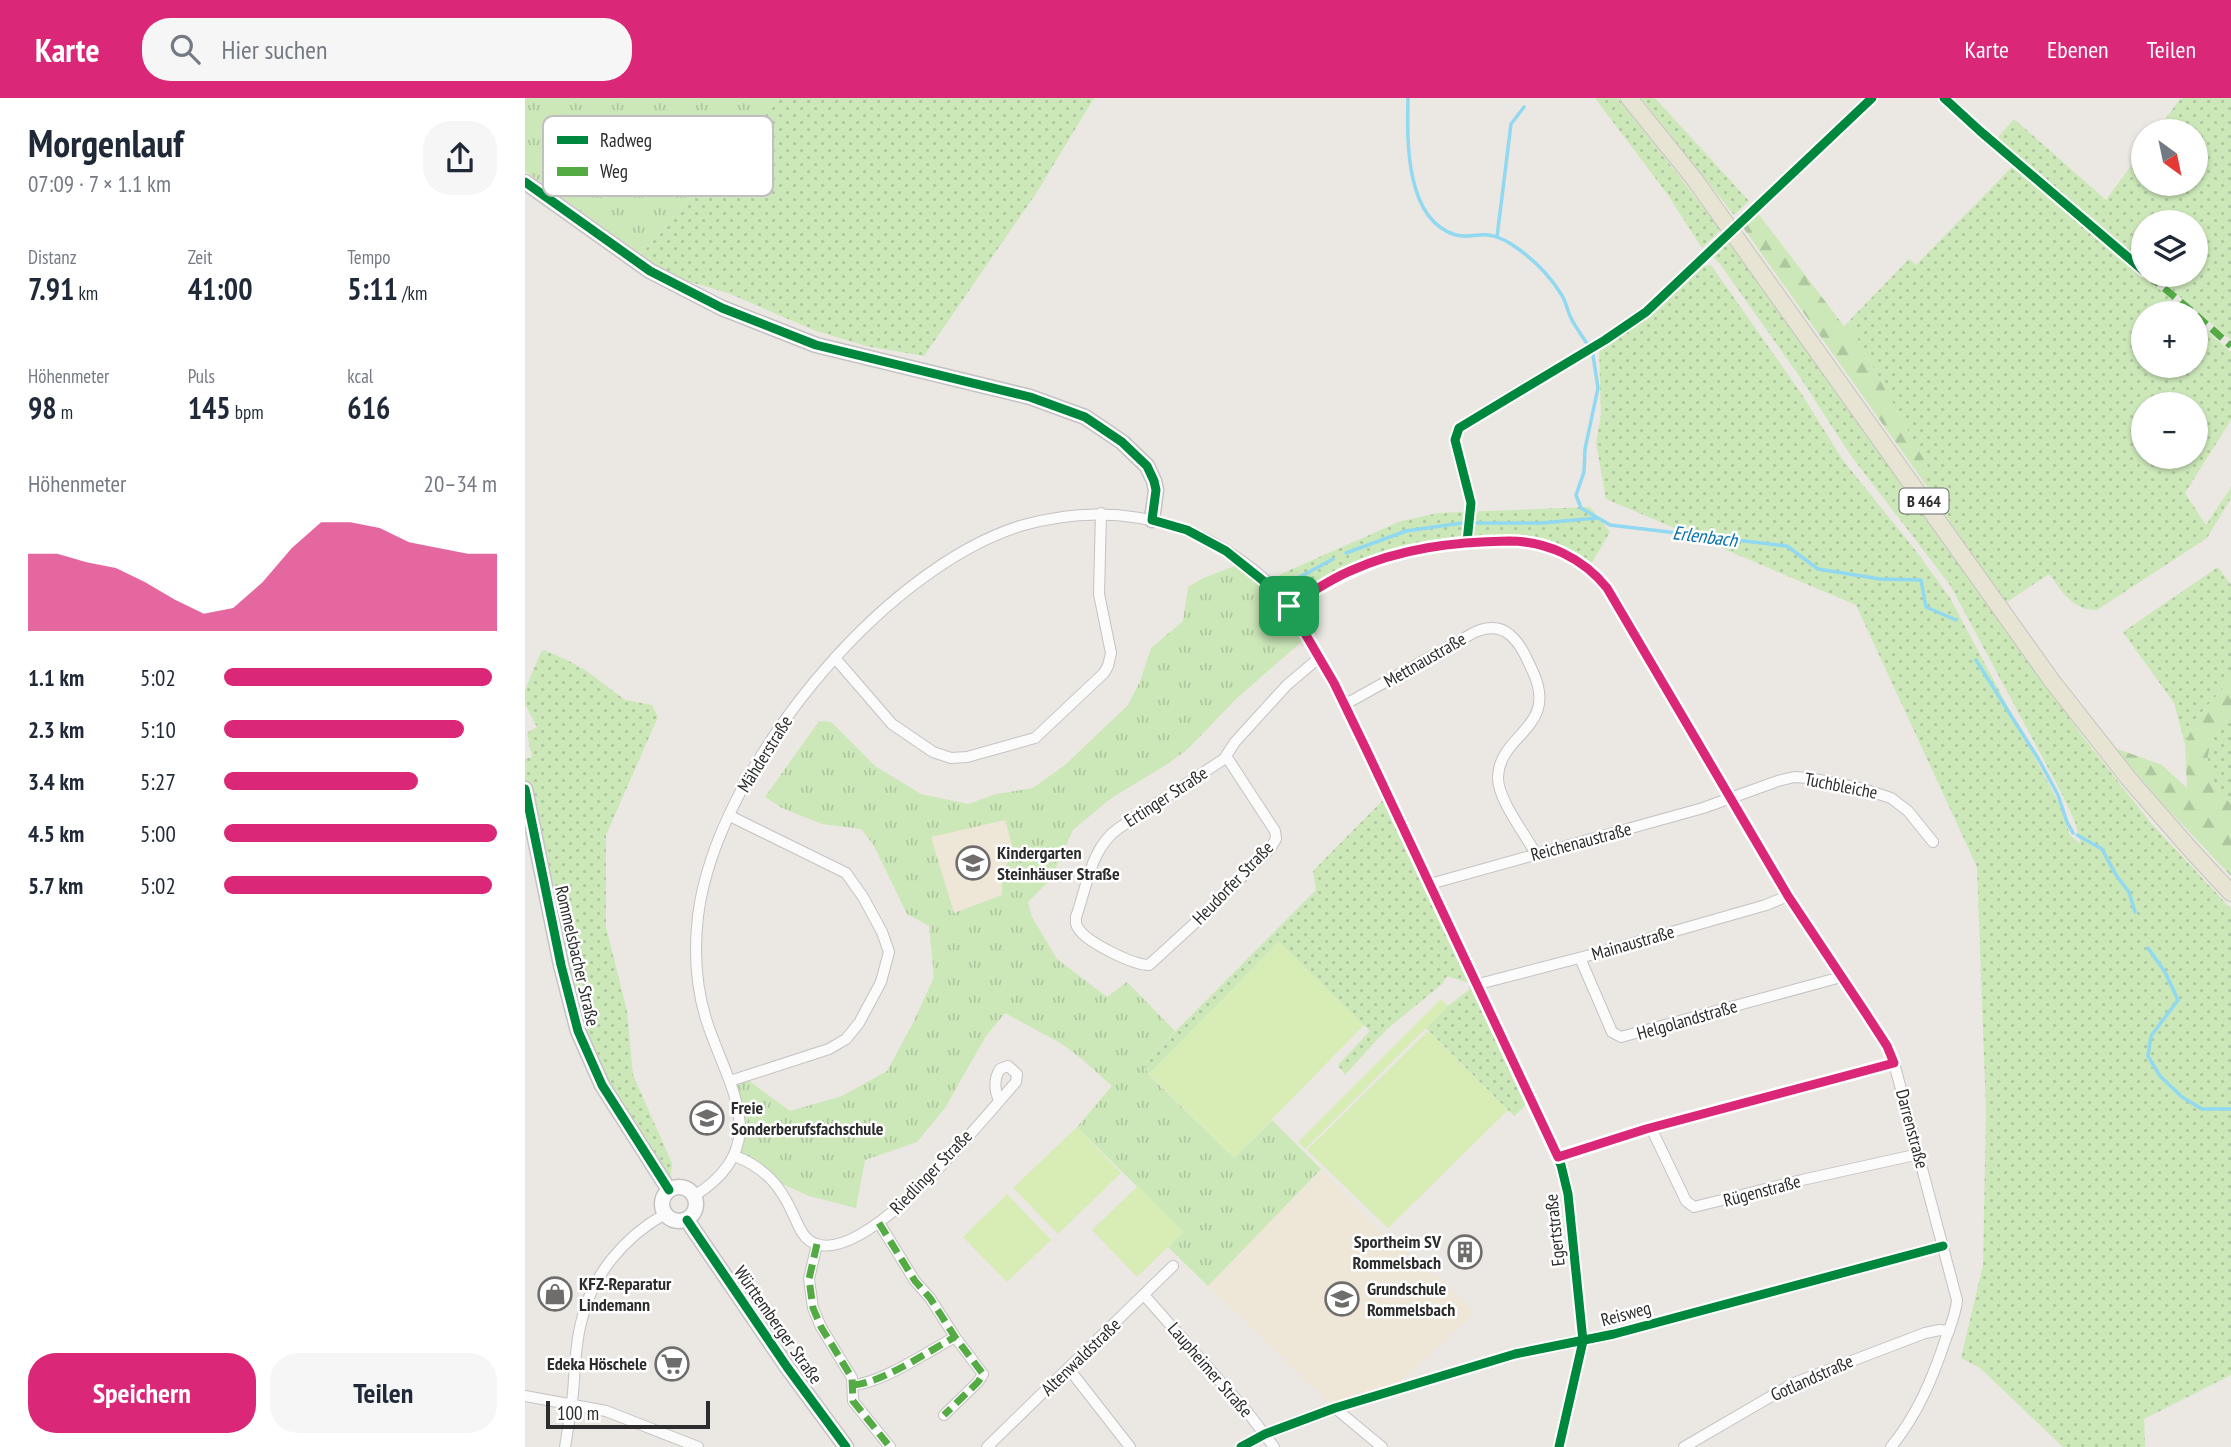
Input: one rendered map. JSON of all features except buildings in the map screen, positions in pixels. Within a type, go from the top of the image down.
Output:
[{"type":"main road","name":"B 464","points":[[1629,98],[1695,180],[2052,681],[2129,779],[2231,893]]},
{"type":"main road","points":[[525,181],[543,194]]},
{"type":"main road","points":[[546,196],[650,271],[695,296],[794,338],[840,352],[1030,397],[1085,417],[1122,442],[1147,466],[1156,490],[1152,520]]},
{"type":"main road","name":"Rommelsbacher Straße","points":[[525,789],[561,965],[578,1031],[602,1085],[669,1190]]},
{"type":"main road","points":[[680,1187],[694,1196],[696,1207],[687,1220],[677,1222],[664,1214],[662,1203],[669,1190],[680,1187]]},
{"type":"main road","name":"Württemberger Straße","points":[[687,1220],[787,1367],[846,1447]]},
{"type":"street","name":"Mähderstraße","points":[[735,1156],[740,1117],[737,1100],[704,1011],[696,950],[698,912],[712,858],[730,816],[749,777],[780,727],[835,658],[881,612],[938,566],[962,552],[1021,526],[1066,516],[1101,513],[1152,520]]},
{"type":"street","points":[[835,658],[892,724],[937,754],[951,758],[967,757],[1035,738],[1104,673],[1111,660],[1099,594],[1101,513]]},
{"type":"street","name":"Egertstraße","points":[[1152,520],[1187,530],[1226,551],[1254,572],[1289,606],[1345,705],[1558,1157],[1568,1194],[1583,1341],[1559,1447]]},
{"type":"street","name":"Darrenstraße","points":[[1289,606],[1349,571],[1384,557],[1467,542],[1532,542],[1561,552],[1600,579],[1614,598],[1788,896],[1887,1046],[1894,1063],[1957,1300],[1949,1331],[1920,1405],[1891,1447]]},
{"type":"street","name":"Mettnaustraße","points":[[1345,705],[1475,632],[1492,628],[1508,633],[1531,666],[1539,684],[1540,698],[1534,718],[1502,761],[1498,772],[1498,785],[1536,854]]},
{"type":"street","name":"Ertinger Straße","points":[[1149,965],[1134,963],[1095,942],[1078,929],[1076,917],[1104,840],[1226,756],[1235,742],[1287,685],[1319,657]]},
{"type":"street","name":"Heudorfer Straße","points":[[1149,965],[1208,911],[1274,843],[1277,834],[1226,756]]},
{"type":"street","name":"Tuchbleiche","points":[[1732,799],[1778,781],[1794,778],[1809,778],[1860,788],[1883,794],[1900,803],[1933,842]]},
{"type":"street","name":"Reichenaustraße","points":[[1430,884],[1732,799]]},
{"type":"street","points":[[730,816],[846,873],[863,897],[882,932],[889,952],[881,982],[859,1023],[846,1040],[828,1049],[730,1081]]},
{"type":"street","name":"Mainaustraße","points":[[1475,985],[1580,958],[1766,905],[1788,896]]},
{"type":"street","name":"Helgolandstraße","points":[[1580,958],[1611,1029],[1615,1035],[1621,1037],[1841,976]]},
{"type":"street","points":[[1558,1157],[1651,1128],[1894,1063]]},
{"type":"street","name":"Riedlinger Straße","points":[[817,1244],[840,1244],[879,1223],[905,1202],[999,1100]]},
{"type":"street","name":"Rügenstraße","points":[[1651,1128],[1686,1201],[1694,1207],[1919,1154]]},
{"type":"street","points":[[694,1196],[715,1180],[735,1156],[756,1166],[773,1180],[782,1192],[801,1232],[817,1244],[809,1279],[813,1308],[852,1378],[853,1401],[890,1447]]},
{"type":"street","points":[[565,1447],[580,1323],[591,1292],[608,1264],[622,1248],[664,1214]]},
{"type":"street","points":[[879,1223],[915,1281],[983,1374],[944,1415]]},
{"type":"street","name":"Reisweg","points":[[1241,1447],[1265,1434],[1335,1408],[1514,1354],[1583,1341],[1943,1245]]},
{"type":"street","name":"Altenwaldstraße","points":[[993,1445],[1173,1266]]},
{"type":"street","name":"Laupheimer Straße","points":[[1144,1295],[1274,1447]]},
{"type":"street","name":"Gotlandstraße","points":[[1684,1447],[1794,1383],[1926,1333],[1949,1331]]},
{"type":"street","points":[[853,1385],[881,1377],[955,1337]]},
{"type":"street","points":[[1069,1369],[1130,1447]]},
{"type":"street","points":[[525,1396],[617,1415],[698,1447]]},
{"type":"street","points":[[1335,1408],[1382,1447]]},
{"type":"shaded area","name":"Kindergarten Steinhäuser Straße","points":[[1005,820],[1013,849],[1002,876],[1002,895],[954,913],[930,837]]},
{"type":"shaded area","name":"Grundschule Rommelsbach","points":[[1321,1169],[1389,1241],[1427,1265],[1475,1313],[1391,1390],[1335,1408],[1208,1286]]},
{"type":"green space","points":[[525,98],[779,98],[763,116],[543,116],[543,184],[525,171]]},
{"type":"green space","points":[[779,98],[1094,98],[1037,192],[924,356],[866,346],[816,331],[728,293],[650,270],[636,260],[692,196],[773,196],[773,116],[763,116]]},
{"type":"green space","points":[[1595,98],[1618,98],[1721,230],[1702,248],[1668,195]]},
{"type":"green space","points":[[1641,98],[1655,98],[1749,201],[1734,215]]},
{"type":"green space","points":[[2181,98],[2231,98],[2231,340],[2208,321],[2208,301],[2185,301],[2168,287],[2208,287],[2208,210],[2131,210],[2131,255],[1995,141],[2014,119],[2106,200],[2131,166],[2131,196],[2209,196],[2209,119],[2165,119]]},
{"type":"green space","points":[[2015,164],[2131,264],[2131,287],[2157,287],[2173,301],[2131,301],[2131,378],[2208,378],[2208,332],[2231,352],[2231,420],[2208,456],[2208,392],[2131,392],[2131,469],[2200,469],[2185,493],[2206,525],[2231,487],[2231,498],[2207,538],[2097,610],[2075,604],[2049,574],[2004,604],[1921,478],[1929,469],[1848,322],[1909,259],[1916,265]]},
{"type":"green space","points":[[560,196],[692,196],[641,254]]},
{"type":"green space","points":[[1757,212],[1844,326],[1848,322],[1929,469],[1921,478],[1742,226]]},
{"type":"green space","points":[[1728,240],[2083,737],[2150,822],[2231,909],[2231,1375],[2144,1419],[2145,1447],[2063,1447],[1980,1368],[1961,1358],[1983,1265],[1986,1111],[1977,867],[1856,605],[1606,499],[1596,443],[1601,415],[1599,347],[1639,323],[1698,266],[1711,265],[1801,393],[1842,459],[1950,598],[2060,805],[2070,835],[2081,844],[2075,822],[2061,792],[1950,585],[1849,453],[1800,377],[1712,256]]},
{"type":"green space","points":[[1590,507],[1610,532],[1588,569],[1541,545],[1467,542],[1372,561],[1289,606],[1266,583],[1401,521],[1438,513]]},
{"type":"green space","points":[[1243,563],[1266,583],[1307,637],[1236,699],[1189,748],[1110,799],[1073,830],[1050,880],[1028,902],[1032,917],[1057,959],[1107,997],[1127,982],[1175,1031],[1143,1064],[1149,1075],[1234,1158],[1272,1120],[1321,1169],[1208,1286],[1168,1247],[1183,1232],[1077,1127],[1112,1086],[1062,1044],[1005,1013],[986,1036],[945,1108],[917,1142],[865,1160],[856,1208],[809,1196],[773,1180],[735,1156],[737,1146],[730,1081],[744,1077],[790,1111],[842,1096],[887,1071],[934,977],[929,926],[907,914],[873,844],[861,829],[822,824],[782,808],[765,797],[819,721],[831,722],[875,766],[921,794],[968,804],[996,794],[1033,788],[1065,765],[1128,705],[1140,681],[1151,648],[1183,621],[1188,587],[1203,578]],"holes":[[[1005,820],[1013,849],[1002,876],[1002,895],[954,913],[931,837]]]},
{"type":"green space","points":[[2218,567],[2231,585],[2231,679],[2196,719],[2185,744],[2174,703],[2123,632]]},
{"type":"green space","points":[[544,650],[588,672],[625,700],[652,705],[658,717],[606,835],[606,927],[627,1011],[633,1075],[672,1163],[669,1190],[582,1041],[525,789],[525,759],[532,757],[527,733],[537,727],[525,704],[525,690]]},
{"type":"green space","points":[[2231,679],[2231,714],[2214,737],[2208,759],[2213,781],[2231,804],[2231,876],[2115,748],[2162,765],[2187,788],[2185,744],[2196,719]]},
{"type":"green space","points":[[2231,714],[2231,804],[2213,781],[2208,759],[2214,737]]},
{"type":"green space","points":[[1388,795],[1531,1100],[1514,1116],[1426,1028],[1475,985],[1447,976],[1442,984],[1386,1030],[1345,1075],[1338,1065],[1370,1031],[1279,942],[1149,1074],[1143,1064],[1316,890],[1313,871]]},
{"type":"green space","points":[[1279,942],[1364,1025],[1234,1158],[1149,1074]]},
{"type":"green space","points":[[1441,999],[1448,1006],[1305,1149],[1298,1142]]},
{"type":"green space","points":[[1428,1031],[1508,1110],[1388,1228],[1307,1150]]},
{"type":"green space","points":[[1077,1127],[1121,1173],[1058,1234],[1013,1188]]},
{"type":"green space","points":[[1138,1186],[1183,1232],[1137,1277],[1092,1230]]},
{"type":"green space","points":[[1007,1194],[1051,1240],[1007,1282],[963,1237]]},
{"type":"waterway","name":"Erlenbach","points":[[1408,98],[1409,156],[1418,196],[1427,213],[1439,227],[1456,235],[1495,237],[1529,258],[1557,287],[1573,322],[1588,345]]},
{"type":"waterway","points":[[1497,237],[1511,124],[1524,107]]},
{"type":"waterway","name":"Erlenbach","points":[[1593,355],[1598,388],[1585,449],[1584,472],[1576,495],[1581,508],[1610,525],[1787,546],[1818,569],[1880,579],[1921,580],[1926,607],[1956,620]]},
{"type":"waterway","points":[[1477,523],[1542,523],[1597,518]]},
{"type":"waterway","points":[[1346,553],[1406,531],[1462,523]]},
{"type":"waterway","points":[[1287,584],[1333,559]]},
{"type":"waterway","name":"Erlenbach","points":[[1976,660],[2039,760],[2058,795],[2073,833]]},
{"type":"waterway","name":"Erlenbach","points":[[2077,835],[2102,849],[2129,892],[2135,912]]},
{"type":"waterway","name":"Erlenbach","points":[[2148,948],[2165,972],[2178,1000],[2151,1036],[2148,1056],[2160,1076],[2182,1097],[2202,1109],[2231,1109]]},
{"type":"marked path","points":[[2163,287],[2179,301]]},
{"type":"marked path","points":[[2208,326],[2231,346]]},
{"type":"marked path","points":[[879,1223],[915,1281],[983,1374],[944,1415]]},
{"type":"marked path","points":[[817,1244],[809,1279],[813,1308],[821,1327],[852,1378],[853,1401],[890,1447]]},
{"type":"marked path","points":[[853,1385],[891,1373],[955,1337]]},
{"type":"cycle path","points":[[1289,606],[1374,562],[1417,550],[1467,542],[1471,503],[1455,440],[1459,428],[1605,340],[1646,312],[1872,98]]},
{"type":"cycle path","points":[[1944,98],[2131,260]]},
{"type":"cycle path","points":[[525,182],[543,195]]},
{"type":"cycle path","points":[[545,196],[650,271],[722,308],[816,345],[1030,397],[1085,417],[1122,442],[1147,466],[1156,490],[1152,520],[1187,530],[1226,551],[1266,583],[1294,612],[1334,683],[1366,749],[1561,1165],[1568,1194],[1583,1341],[1559,1447]]},
{"type":"cycle path","points":[[525,789],[561,965],[578,1031],[602,1085],[669,1190]]},
{"type":"cycle path","points":[[687,1220],[787,1367],[846,1447]]},
{"type":"cycle path","points":[[1241,1447],[1265,1434],[1335,1408],[1515,1354],[1614,1334],[1943,1246]]},
{"type":"place","name":"Kindergarten Steinhäuser Straße","points":[[973,863]]},
{"type":"place","name":"Freie Sonderberufsfachschule","points":[[707,1118]]},
{"type":"place","name":"Sportheim SV Rommelsbach","points":[[1465,1252]]},
{"type":"place","name":"KFZ-Reparatur Lindemann","points":[[555,1294]]},
{"type":"place","name":"Grundschule Rommelsbach","points":[[1342,1299]]},
{"type":"place","name":"Edeka Höschele","points":[[672,1364]]},
{"type":"route","points":[[1532,542],[1561,552],[1579,562],[1600,579],[1614,598],[1788,896],[1887,1046],[1894,1063],[1646,1129],[1558,1157],[1334,683],[1289,606],[1342,574],[1372,561],[1436,545],[1532,542]]}]
